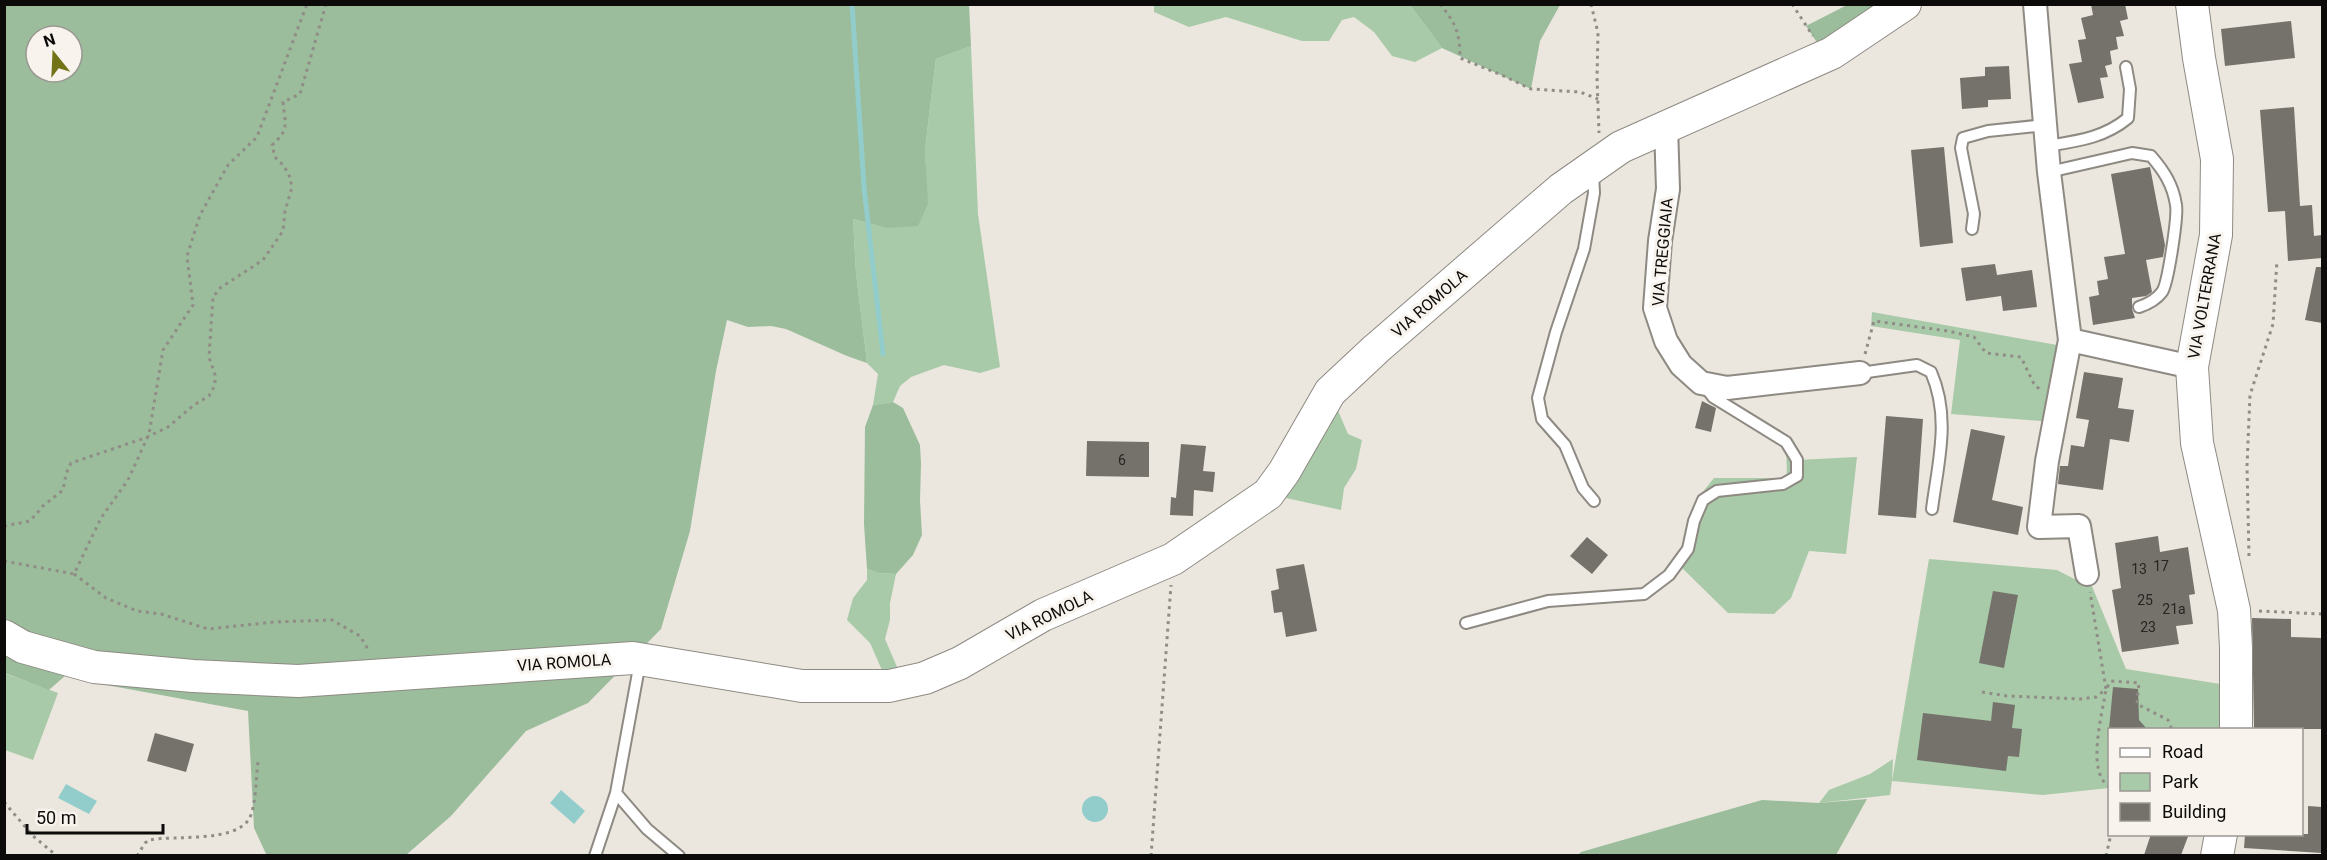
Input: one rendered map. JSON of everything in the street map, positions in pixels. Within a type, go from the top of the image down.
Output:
[{"type":"street","name":"VIA ROMOLA","points":[[4,636],[23,647],[94,667],[193,676],[298,681],[618,658],[640,659],[802,686],[888,686],[925,678],[960,663],[1043,615],[1173,559],[1268,494],[1284,472],[1330,392],[1376,349],[1561,189],[1621,147],[1826,56],[1905,4]]},
{"type":"street","points":[[2035,4],[2049,172],[2070,340],[2047,461],[2039,526],[2079,526],[2087,574]]},
{"type":"street","name":"VIA VOLTERRANA","points":[[2192,4],[2217,159],[2216,234],[2192,367],[2197,442],[2234,610],[2236,728]]},
{"type":"street","name":"VIA TREGGIAIA","points":[[1666,126],[1668,189],[1660,241],[1655,308],[1666,341],[1680,365],[1701,383]]},
{"type":"street","points":[[2070,340],[2192,367]]},
{"type":"street","points":[[1701,383],[1727,388],[1860,373]]},
{"type":"street","points":[[2217,855],[2221,836]]},
{"type":"lane","points":[[1972,229],[1974,214],[1961,148],[1963,138],[1988,131],[2096,137],[2119,126],[2128,118],[2130,89],[2126,67]]},
{"type":"lane","points":[[2049,172],[2132,153],[2151,156],[2168,177],[2177,207],[2168,269],[2163,291],[2149,304],[2139,306]]},
{"type":"lane","points":[[1594,501],[1583,488],[1565,445],[1542,419],[1538,398],[1556,332],[1584,249],[1599,163]]},
{"type":"lane","points":[[1860,373],[1917,365],[1931,372],[1939,389],[1944,421],[1932,509]]},
{"type":"lane","points":[[1466,623],[1548,601],[1644,594],[1669,575],[1688,549],[1694,521],[1703,500],[1717,491],[1783,484],[1797,476],[1797,460],[1786,442],[1713,397],[1701,383]]},
{"type":"lane","points":[[595,855],[616,792],[640,659]]},
{"type":"lane","points":[[616,792],[647,829],[679,855]]},
{"type":"path","points":[[74,574],[101,518],[128,480],[145,438],[149,434],[163,350],[193,305],[187,256],[200,215],[228,165],[257,136],[307,4]]},
{"type":"path","points":[[4,526],[30,521],[43,506],[63,490],[66,474],[72,463],[145,438],[168,427],[194,405],[209,396],[215,385],[215,375],[209,357],[213,297],[220,288],[263,260],[284,231],[291,179],[285,166],[275,157],[272,145],[283,135],[286,125],[283,102],[300,94],[326,4]]},
{"type":"path","points":[[1440,4],[1453,20],[1460,39],[1461,58],[1531,89],[1580,92],[1598,99]]},
{"type":"path","points":[[1591,4],[1598,33],[1599,163]]},
{"type":"path","points":[[1792,4],[1826,56]]},
{"type":"path","points":[[2249,561],[2247,466],[2250,395],[2273,324],[2277,260]]},
{"type":"path","points":[[1860,373],[1875,321],[1974,337],[1986,352],[2021,357],[2035,386],[2058,399]]},
{"type":"path","points":[[1151,855],[1173,559]]},
{"type":"path","points":[[4,561],[74,574],[106,598],[137,611],[161,614],[208,629],[274,622],[332,620],[360,636]]},
{"type":"path","points":[[2087,574],[2106,689],[2097,749],[2097,770],[2108,786]]},
{"type":"path","points":[[2234,610],[2322,614]]},
{"type":"path","points":[[1982,692],[2007,696],[2081,699],[2096,697],[2106,689],[2111,681],[2139,683],[2138,704],[2168,720],[2172,728]]},
{"type":"path","points":[[137,855],[149,840],[221,835],[244,823],[249,819],[252,811],[258,762]]},
{"type":"path","points":[[4,802],[33,836],[57,855]]},
{"type":"path","points":[[2106,855],[2111,836]]},
{"type":"green space","points":[[969,4],[971,46],[936,59],[925,149],[928,204],[918,226],[886,228],[853,219],[856,273],[867,363],[786,329],[771,326],[748,327],[727,320],[716,371],[690,531],[661,629],[588,703],[526,731],[451,816],[406,855],[267,856],[254,828],[248,711],[90,682],[66,675],[49,690],[5,673],[4,5]]},
{"type":"green space","points":[[1154,5],[1410,5],[1442,48],[1415,62],[1392,56],[1374,32],[1354,17],[1342,20],[1329,41],[1302,41],[1226,17],[1189,27],[1154,12]]},
{"type":"green space","points":[[1410,5],[1560,5],[1540,41],[1531,89],[1442,48]]},
{"type":"green space","points":[[1847,5],[1905,5],[1826,56],[1806,26]]},
{"type":"green space","points":[[971,46],[978,214],[1000,367],[980,373],[944,365],[911,377],[900,386],[893,402],[873,405],[878,374],[867,363],[856,273],[853,219],[886,228],[927,204],[925,149],[936,59]]},
{"type":"green space","points":[[1872,312],[2068,347],[2054,422],[1951,414],[1960,340],[1871,326]]},
{"type":"green space","points":[[1330,392],[1348,434],[1362,440],[1356,469],[1344,488],[1341,510],[1268,494]]},
{"type":"green space","points":[[893,402],[903,408],[920,445],[921,464],[922,535],[913,555],[896,574],[879,573],[867,569],[864,524],[865,427],[873,405]]},
{"type":"green space","points":[[1786,442],[1797,460],[1857,457],[1846,554],[1809,551],[1791,598],[1774,614],[1728,613],[1677,563],[1702,493],[1714,478],[1787,478]]},
{"type":"green space","points":[[1929,559],[2057,570],[2086,585],[2087,574],[2126,669],[2220,684],[2223,728],[2108,728],[2108,788],[2043,795],[1892,781]]},
{"type":"green space","points":[[867,569],[879,573],[896,574],[885,639],[904,683],[889,686],[870,643],[847,620],[853,598],[867,580]]},
{"type":"green space","points":[[4,673],[58,693],[33,760],[5,750]]},
{"type":"green space","points":[[1893,759],[1890,795],[1819,803],[1829,790],[1870,774]]},
{"type":"green space","points":[[1867,799],[1836,855],[1578,855],[1581,852],[1762,800],[1819,803]]},
{"type":"water","points":[[66,784],[97,801],[89,814],[58,798]]},
{"type":"water","points":[[561,790],[585,811],[574,824],[550,803]]},
{"type":"water","points":[[1095,796],[1104,800],[1108,809],[1104,818],[1095,822],[1086,818],[1082,809],[1086,800]]},
{"type":"building","points":[[2091,4],[2125,4],[2128,19],[2120,21],[2124,36],[2116,37],[2118,49],[2110,51],[2112,64],[2105,66],[2108,77],[2100,78],[2104,98],[2078,103],[2069,64],[2082,62],[2078,40],[2086,39],[2081,18],[2093,15]]},
{"type":"building","points":[[2291,21],[2295,58],[2225,66],[2221,29]]},
{"type":"building","points":[[2009,66],[2011,99],[1988,100],[1988,107],[1962,109],[1960,78],[1985,76],[1985,67]]},
{"type":"building","points":[[2294,107],[2300,206],[2312,205],[2314,236],[2322,235],[2322,258],[2288,261],[2285,211],[2268,212],[2260,110]]},
{"type":"building","points":[[1944,147],[1953,243],[1920,247],[1911,150]]},
{"type":"building","points":[[2150,167],[2165,245],[2163,257],[2146,260],[2152,292],[2146,296],[2132,298],[2135,318],[2093,325],[2089,297],[2099,295],[2097,281],[2108,279],[2104,257],[2125,254],[2111,174]]},
{"type":"building","points":[[1995,264],[1997,275],[2032,270],[2037,307],[2003,311],[2001,296],[1966,301],[1961,268]]},
{"type":"building","points":[[2316,267],[2322,267],[2322,323],[2305,320]]},
{"type":"building","points":[[2084,372],[2123,378],[2118,408],[2134,410],[2129,442],[2110,439],[2103,490],[2058,484],[2060,466],[2068,466],[2071,445],[2084,447],[2089,420],[2076,418]]},
{"type":"building","points":[[1702,401],[1716,408],[1711,432],[1695,428]]},
{"type":"building","points":[[1886,416],[1923,419],[1916,518],[1878,515]]},
{"type":"building","points":[[1971,429],[2005,436],[1992,500],[2023,507],[2018,535],[1953,522]]},
{"type":"building","points":[[1087,441],[1149,442],[1149,477],[1086,476]]},
{"type":"building","points":[[1181,444],[1206,446],[1203,471],[1215,472],[1213,492],[1194,490],[1193,516],[1170,515],[1171,497],[1176,498]]},
{"type":"building","points":[[2158,536],[2160,552],[2188,547],[2195,594],[2189,595],[2193,624],[2176,626],[2179,644],[2122,652],[2112,590],[2121,588],[2115,543]]},
{"type":"building","points":[[1587,537],[1608,555],[1592,574],[1570,556]]},
{"type":"building","points":[[1304,564],[1317,631],[1286,637],[1282,612],[1274,613],[1271,591],[1279,589],[1276,569]]},
{"type":"building","points":[[1993,591],[2018,595],[2004,668],[1979,663]]},
{"type":"building","points":[[2252,618],[2291,619],[2291,637],[2322,638],[2322,729],[2254,728]]},
{"type":"building","points":[[2113,687],[2138,689],[2139,720],[2146,728],[2109,728]]},
{"type":"building","points":[[1993,702],[2015,705],[2012,728],[2022,729],[2019,757],[2008,756],[2006,771],[1917,760],[1923,713],[1991,721]]},
{"type":"building","points":[[155,733],[194,744],[186,772],[147,761]]},
{"type":"building","points":[[2308,806],[2322,807],[2322,853],[2244,848],[2245,836],[2303,836],[2303,834],[2308,834]]},
{"type":"building","points":[[2150,836],[2188,836],[2181,855],[2144,855]]},
{"type":"waterway","points":[[852,4],[864,187],[883,354]]}]
